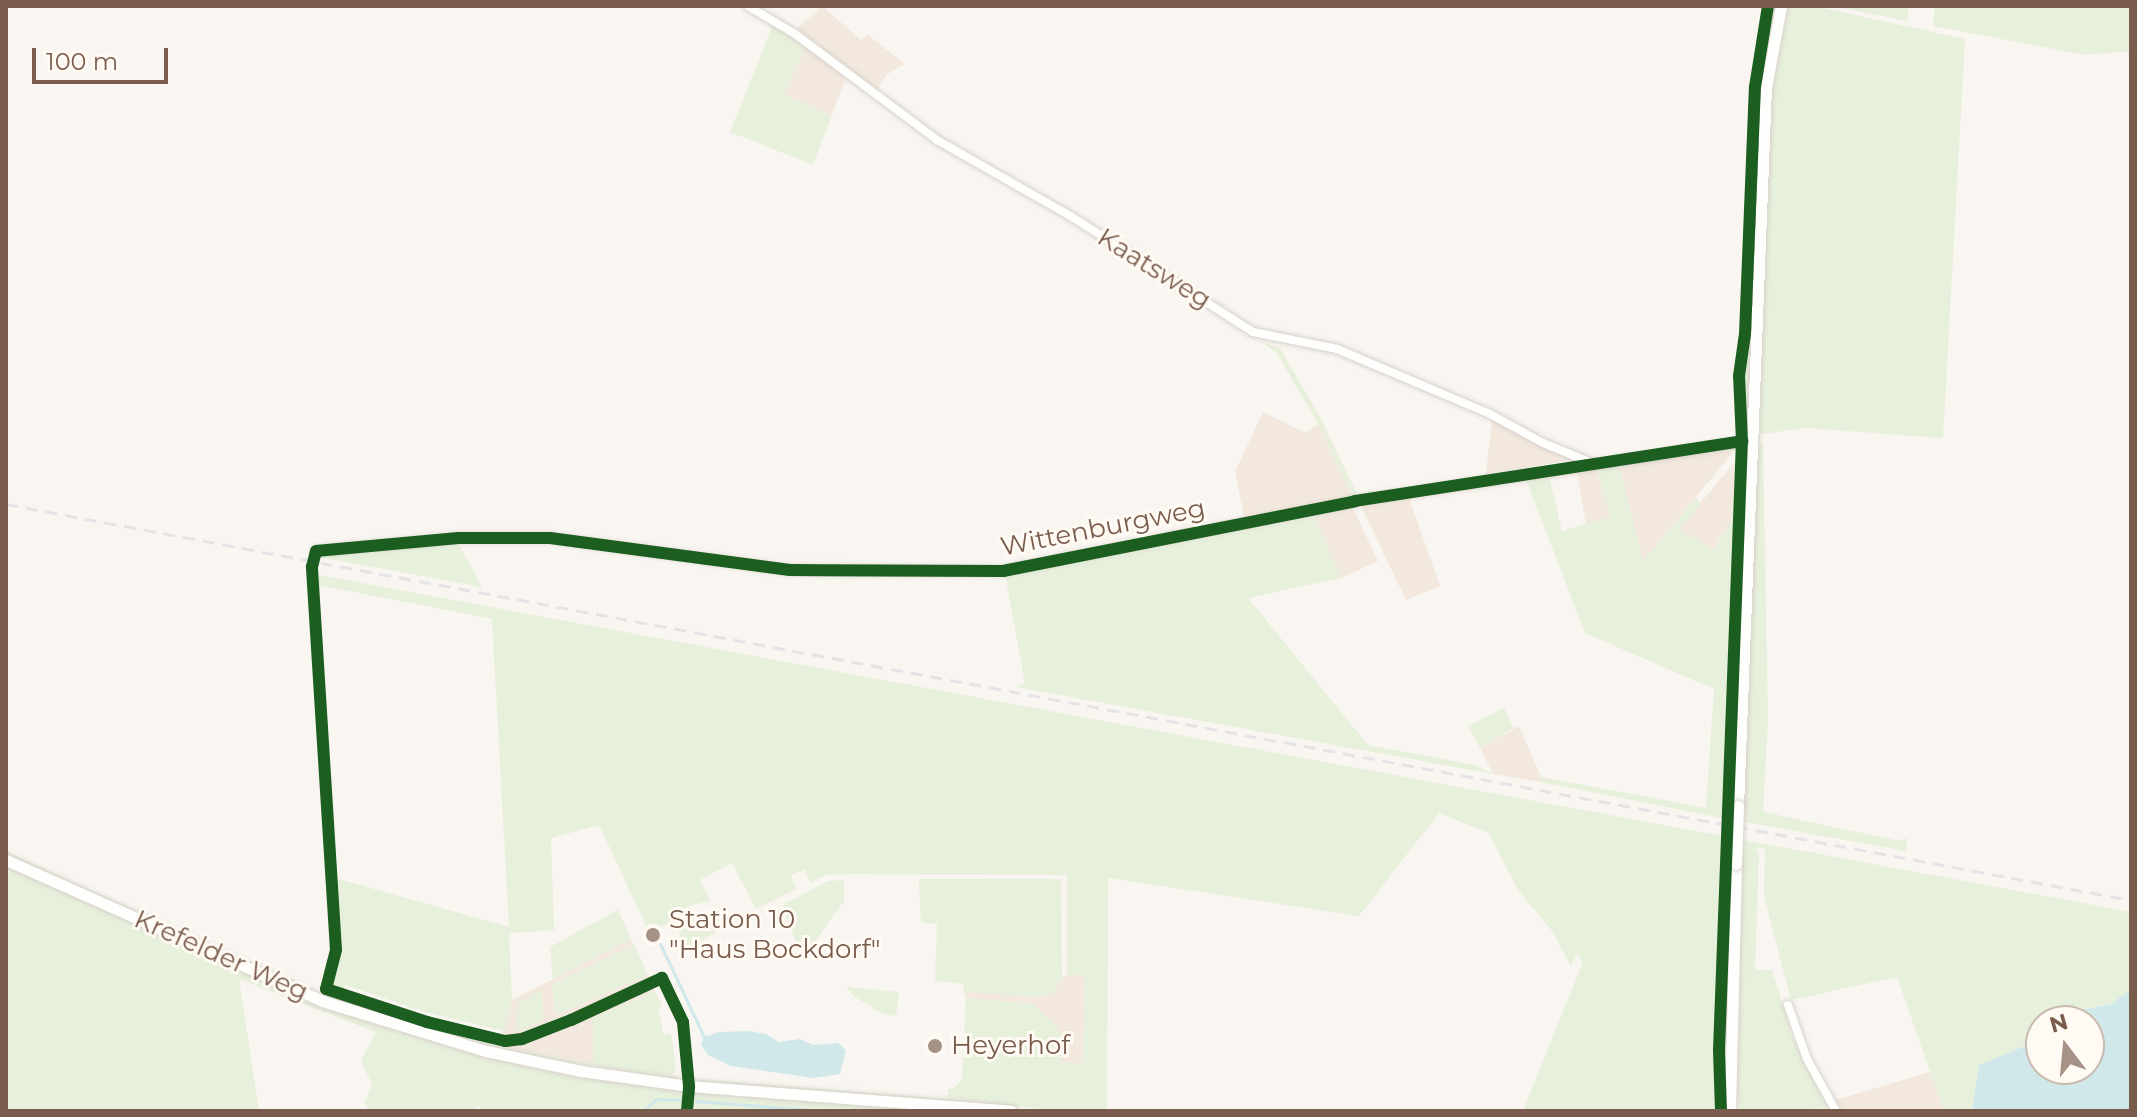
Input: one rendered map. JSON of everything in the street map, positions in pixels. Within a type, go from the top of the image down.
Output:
[{"type":"street","name":"Kaatsweg","points":[[748,6],[795,34],[937,140],[1072,217],[1253,332],[1337,349],[1490,414],[1543,443],[1593,463]]},
{"type":"street","points":[[1730,1111],[1750,439],[1766,88],[1781,6]]},
{"type":"street","name":"Wittenburgweg","points":[[316,551],[458,538],[550,538],[790,570],[1003,571],[1355,501],[1729,445],[1750,439]]},
{"type":"street","name":"Krefelder Weg","points":[[6,860],[322,1001],[486,1051],[581,1071],[689,1086],[1011,1111]]},
{"type":"street","points":[[1788,1005],[1807,1059],[1836,1111]]},
{"type":"street","points":[[1731,1077],[1737,1111]]},
{"type":"shaded area","points":[[822,6],[861,40],[868,35],[905,64],[886,75],[876,92],[797,29]]},
{"type":"shaded area","points":[[806,45],[846,77],[832,115],[784,95]]},
{"type":"shaded area","points":[[1263,412],[1305,433],[1318,424],[1353,497],[1244,517],[1235,472]]},
{"type":"shaded area","points":[[1492,418],[1577,459],[1486,474]]},
{"type":"shaded area","points":[[1725,451],[1732,453],[1643,562],[1619,465]]},
{"type":"shaded area","points":[[1738,458],[1731,522],[1713,549],[1678,530]]},
{"type":"shaded area","points":[[1596,468],[1611,517],[1586,524],[1577,471]]},
{"type":"shaded area","points":[[1409,498],[1440,586],[1406,600],[1361,506]]},
{"type":"shaded area","points":[[1353,508],[1378,561],[1341,578],[1314,516]]},
{"type":"shaded area","points":[[1519,726],[1541,777],[1540,782],[1493,774],[1480,748]]},
{"type":"shaded area","points":[[631,939],[634,945],[552,985],[556,1015],[648,975],[655,991],[593,1018],[594,1064],[503,1047],[503,1044],[530,1039],[528,1032],[503,1037],[512,1000]]},
{"type":"shaded area","points":[[1085,975],[1083,1064],[1060,1062],[1055,1025],[1033,1004],[966,998],[964,992],[1039,997],[1054,993],[1062,977]]},
{"type":"shaded area","points":[[1930,1072],[1944,1111],[1843,1111],[1836,1100]]},
{"type":"green space","points":[[1764,6],[1775,6],[1763,81],[1747,432],[1740,435],[1737,373],[1743,327],[1747,136]]},
{"type":"green space","points":[[1785,6],[1814,6],[1965,39],[1943,438],[1805,428],[1763,434],[1757,431],[1767,138],[1772,75]]},
{"type":"green space","points":[[1833,6],[1909,6],[1907,21]]},
{"type":"green space","points":[[1935,6],[2131,6],[2131,51],[2086,55],[1933,26]]},
{"type":"green space","points":[[773,25],[806,45],[784,95],[832,115],[813,165],[730,132]]},
{"type":"green space","points":[[1260,341],[1280,348],[1322,421],[1358,496],[1353,497],[1318,424],[1277,353]]},
{"type":"green space","points":[[1763,442],[1768,719],[1763,812],[1900,841],[1907,838],[1906,851],[1744,822],[1756,448]]},
{"type":"green space","points":[[1738,458],[1746,470],[1731,820],[1540,782],[1541,777],[1706,808],[1714,689],[1585,633],[1526,480],[1549,476],[1562,531],[1611,517],[1596,468],[1619,465],[1643,562],[1696,498],[1701,504],[1679,530],[1714,549],[1731,522]]},
{"type":"green space","points":[[1314,516],[1341,578],[1248,598],[1368,745],[1475,765],[1493,774],[1016,687],[1025,683],[1005,575]]},
{"type":"green space","points":[[458,543],[482,587],[318,557],[322,556]]},
{"type":"green space","points":[[319,575],[2131,912],[2131,989],[2105,1005],[2025,1005],[2025,1046],[1979,1065],[1972,1111],[1944,1111],[1897,977],[1791,1000],[1764,896],[1765,849],[1756,847],[1759,856],[1755,970],[1772,970],[1793,1039],[1828,1108],[1740,1111],[1736,1087],[1743,845],[1731,842],[1722,1036],[1724,1111],[1523,1111],[1583,962],[1577,953],[1571,967],[1553,932],[1518,890],[1489,833],[1439,813],[1359,916],[1108,878],[1107,1110],[1116,1111],[1069,1111],[700,1082],[700,1079],[947,1099],[948,1089],[953,1089],[962,1079],[966,998],[1033,1004],[1061,1035],[1060,1062],[1083,1064],[1085,975],[1067,975],[1067,875],[846,874],[826,875],[810,883],[805,870],[791,875],[796,889],[756,909],[732,863],[700,880],[710,901],[689,906],[673,922],[649,932],[599,825],[551,838],[554,930],[509,933],[512,1000],[503,1037],[503,1031],[421,1011],[346,985],[342,990],[334,985],[333,975],[339,953],[335,878],[509,927],[492,619],[319,585]]},
{"type":"green space","points":[[1504,708],[1513,728],[1480,748],[1468,726]]},
{"type":"green space","points":[[6,851],[199,940],[315,989],[311,990],[6,855]]},
{"type":"green space","points":[[6,865],[307,1000],[381,1026],[530,1066],[685,1090],[683,1105],[680,1109],[650,1111],[482,1111],[480,1106],[469,1111],[369,1111],[365,1102],[372,1085],[361,1060],[376,1032],[239,979],[259,1111],[6,1111]]},
{"type":"green space","points":[[919,879],[1061,879],[1062,977],[1054,993],[1039,997],[964,992],[963,984],[935,981],[937,924],[921,922]]},
{"type":"green space","points":[[844,880],[844,901],[812,945],[798,946],[783,909],[784,904],[828,881]]},
{"type":"green space","points":[[618,910],[631,939],[553,979],[550,947]]},
{"type":"green space","points":[[706,912],[716,923],[716,932],[693,946],[685,945],[679,933],[681,923],[692,913]]},
{"type":"green space","points":[[634,945],[648,975],[556,1015],[552,985]]},
{"type":"green space","points":[[846,987],[899,992],[896,1016],[883,1014],[855,997]]},
{"type":"green space","points":[[542,989],[543,1021],[515,1032],[518,1004]]},
{"type":"green space","points":[[655,991],[662,1006],[658,1009],[664,1035],[671,1033],[676,1067],[673,1075],[678,1077],[677,1080],[505,1051],[330,997],[503,1047],[593,1064],[593,1018]]},
{"type":"green space","points":[[694,1091],[945,1111],[699,1111],[693,1106]]},
{"type":"water","points":[[2131,989],[2131,1111],[1972,1111],[1979,1065],[2025,1046],[2025,1085],[2105,1085],[2105,1005]]},
{"type":"water","points":[[719,1032],[766,1034],[779,1042],[800,1039],[813,1045],[838,1043],[846,1050],[840,1074],[813,1078],[731,1066],[708,1055],[701,1045],[704,1037]]},
{"type":"waterway","points":[[659,942],[673,971]]},
{"type":"waterway","points":[[674,973],[704,1037]]},
{"type":"waterway","points":[[644,1111],[656,1099],[683,1100]]},
{"type":"waterway","points":[[696,1101],[825,1111]]},
{"type":"railway","points":[[6,504],[2131,900]]},
{"type":"cycle path","points":[[1721,1111],[1719,1050],[1742,441],[1739,376],[1745,334],[1755,87],[1768,6]]},
{"type":"cycle path","points":[[687,1111],[689,1086],[683,1022],[662,978],[571,1020],[522,1039],[505,1041],[427,1022],[326,989],[336,950],[312,567],[316,551],[458,538],[550,538],[790,570],[1003,571],[1355,501],[1742,441]]},
{"type":"place","name":"Station 10 \"Haus Bockdorf\"","points":[[653,935]]},
{"type":"place","name":"Heyerhof","points":[[935,1046]]}]
